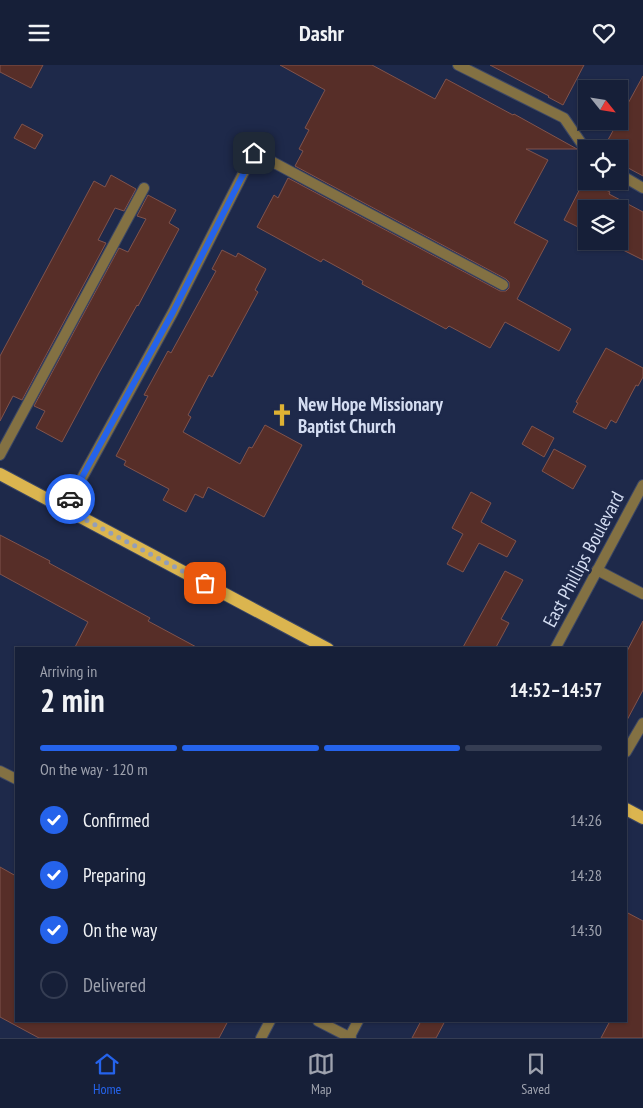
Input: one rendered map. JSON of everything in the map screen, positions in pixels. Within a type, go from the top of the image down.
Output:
[{"type":"main road","points":[[0,474],[324,647]]},
{"type":"main road","points":[[627,810],[643,818]]},
{"type":"street","points":[[458,65],[564,118],[579,140]]},
{"type":"street","points":[[65,509],[173,312],[254,153],[503,285]]},
{"type":"street","points":[[628,179],[643,188]]},
{"type":"street","points":[[0,455],[144,188]]},
{"type":"street","name":"East Phillips Boulevard","points":[[556,647],[642,491]]},
{"type":"street","points":[[597,570],[643,594]]},
{"type":"street","points":[[627,750],[643,723]]},
{"type":"street","points":[[0,771],[15,778]]},
{"type":"street","points":[[261,1038],[269,1022]]},
{"type":"street","points":[[320,1022],[350,1038],[358,1022]]},
{"type":"building","points":[[0,65],[43,65],[31,88],[0,72]]},
{"type":"building","points":[[280,65],[372,65],[435,99],[446,79],[577,149],[526,149],[548,160],[514,223],[548,241],[517,299],[571,329],[559,351],[505,322],[490,348],[449,326],[446,329],[362,284],[363,281],[323,259],[321,262],[257,227],[274,195],[278,198],[288,178],[500,291],[506,291],[509,288],[509,282],[506,279],[295,166],[303,151],[299,149],[309,130],[305,128],[325,90]]},
{"type":"building","points":[[490,65],[584,65],[563,105]]},
{"type":"building","points":[[643,76],[643,176],[628,168],[628,140],[608,140],[613,130],[628,130],[628,103]]},
{"type":"building","points":[[22,124],[43,135],[35,149],[14,138]]},
{"type":"building","points":[[111,175],[136,189],[124,211],[115,208],[98,240],[106,243],[22,400],[13,396],[0,421],[0,356],[94,181],[105,187]]},
{"type":"building","points":[[579,190],[606,190],[610,192],[609,194],[620,200],[578,200],[578,227],[564,220]]},
{"type":"building","points":[[148,195],[176,210],[169,223],[179,229],[62,442],[36,428],[45,411],[34,406],[119,248],[128,252],[146,219],[137,216]]},
{"type":"building","points":[[628,204],[643,212],[643,260],[623,250],[628,250]]},
{"type":"building","points":[[222,250],[236,257],[238,253],[266,269],[255,290],[258,292],[212,377],[209,375],[188,415],[191,417],[183,432],[240,464],[249,447],[252,448],[265,425],[302,445],[264,517],[208,487],[203,498],[195,494],[186,512],[163,500],[169,489],[124,465],[126,461],[116,456],[148,396],[144,395],[168,351],[171,353],[216,271],[212,269]]},
{"type":"building","points":[[606,348],[643,368],[643,377],[638,386],[636,385],[616,423],[611,420],[606,429],[573,412],[578,403],[576,402]]},
{"type":"building","points":[[532,426],[554,438],[544,457],[522,444]]},
{"type":"building","points":[[554,449],[586,466],[573,489],[542,471]]},
{"type":"building","points":[[471,492],[491,503],[481,522],[516,541],[507,557],[479,543],[463,572],[447,564],[463,534],[452,528]]},
{"type":"building","points":[[0,535],[150,618],[148,621],[196,647],[75,647],[88,622],[0,574]]},
{"type":"building","points":[[505,571],[523,580],[501,619],[509,623],[496,647],[463,647]]},
{"type":"building","points":[[643,621],[643,690],[627,720],[627,651]]},
{"type":"building","points":[[0,867],[15,875],[15,1022],[227,1022],[219,1038],[39,1038],[0,1017]]},
{"type":"building","points":[[627,913],[643,921],[643,1038],[601,1038],[609,1022],[627,1022]]},
{"type":"building","points":[[420,1022],[444,1022],[436,1038],[412,1038]]},
{"type":"way so far","points":[[70,499],[65,509],[205,583]]},
{"type":"place","name":"New Hope Missionary Baptist Church","points":[[282,415]]},
{"type":"route","points":[[70,499],[173,312],[254,153]]}]
